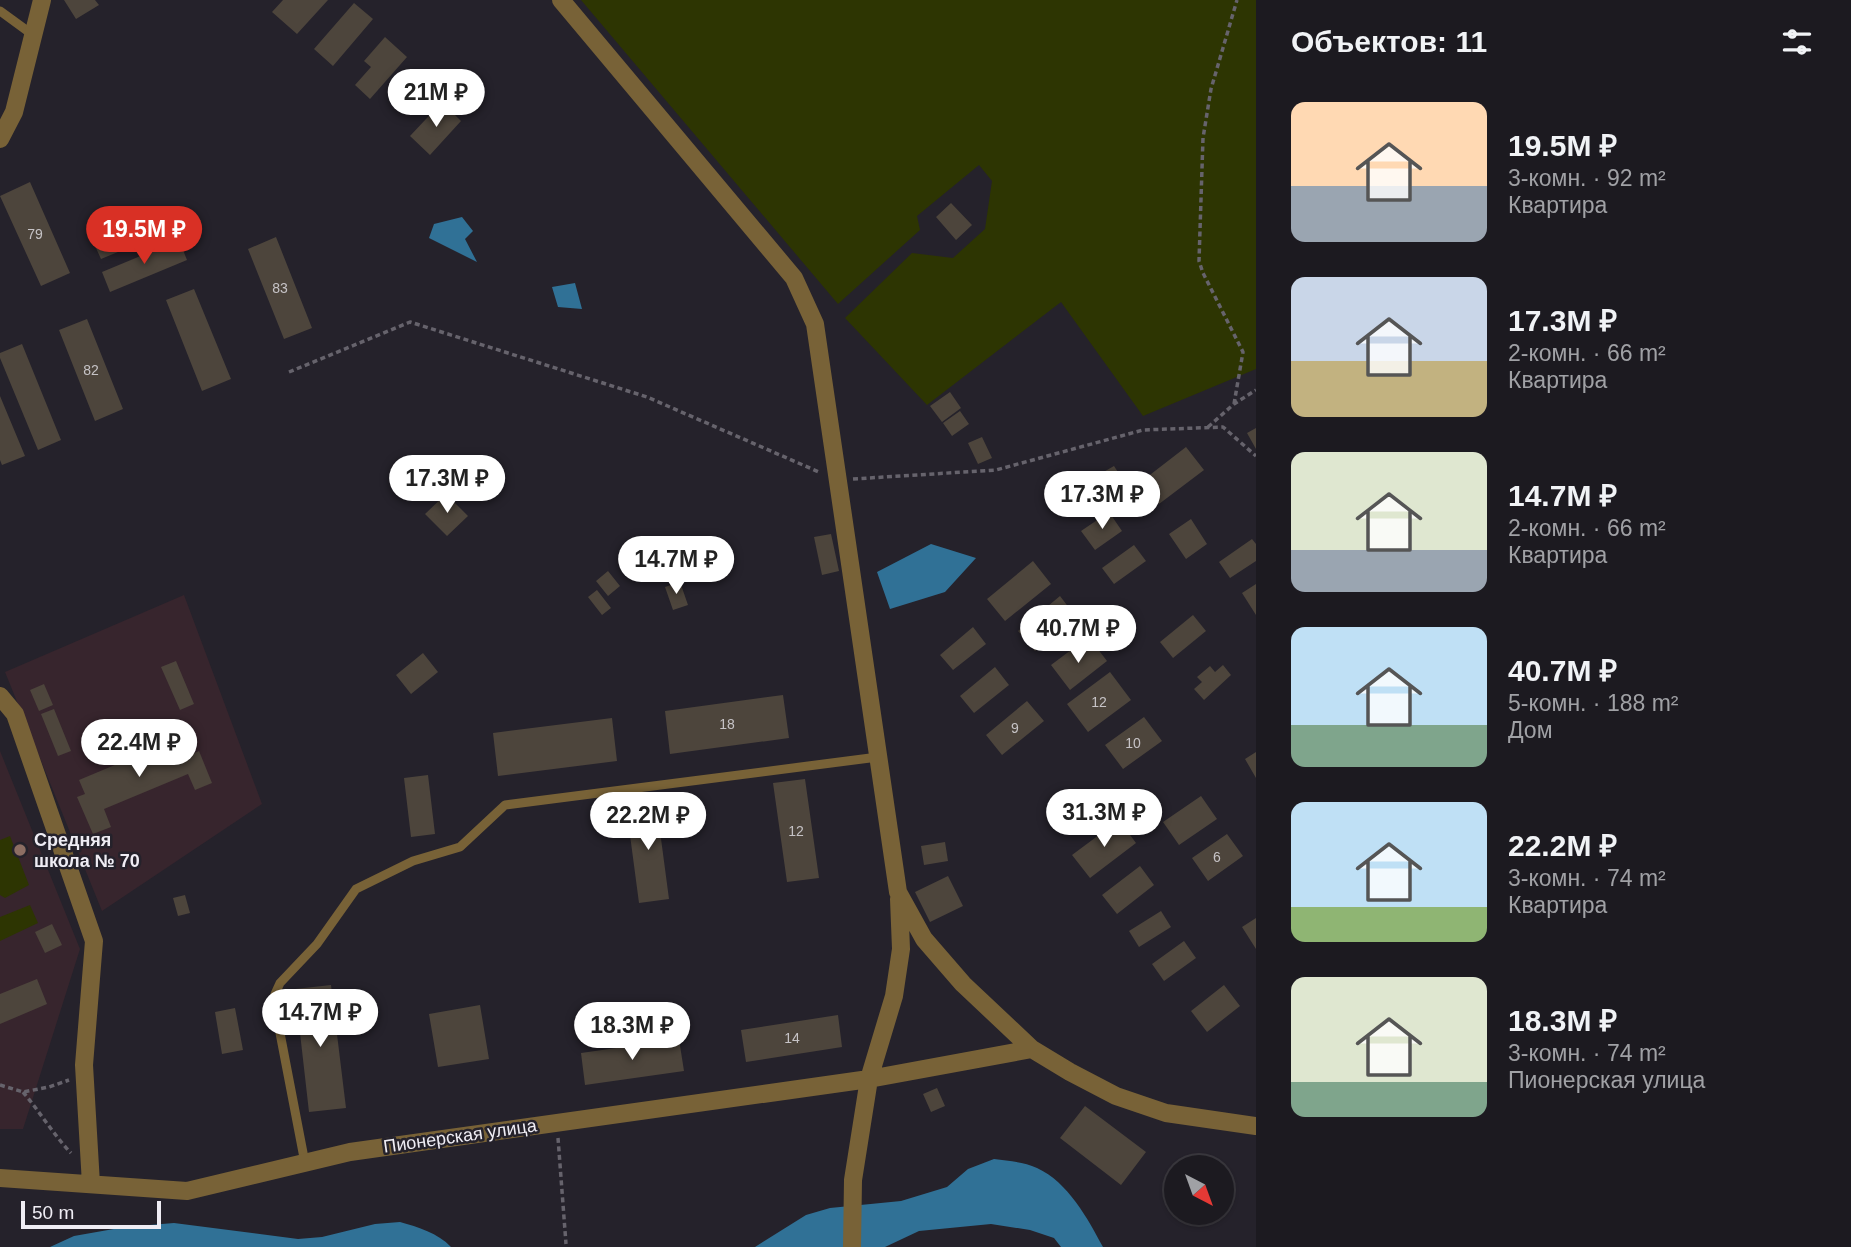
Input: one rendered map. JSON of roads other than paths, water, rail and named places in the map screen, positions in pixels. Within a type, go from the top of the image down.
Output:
[{"type":"street","points":[[0,139],[14,112],[42,0]]},
{"type":"street","points":[[561,0],[794,278],[815,324],[898,892],[901,949],[894,996],[869,1079],[853,1180],[852,1247]]},
{"type":"street","points":[[0,695],[15,714],[94,941],[84,1074],[90,1176]]},
{"type":"street","points":[[898,892],[924,939],[939,957],[963,984],[1032,1049],[1116,1096],[1166,1113],[1256,1126]]},
{"type":"street","name":"Пионерская улица","points":[[0,1178],[53,1181],[90,1176],[187,1191],[350,1152],[869,1079],[1032,1049]]},
{"type":"lane","points":[[0,11],[35,36]]},
{"type":"lane","points":[[305,1163],[275,1007],[275,994],[317,944],[356,889],[413,861],[460,847],[505,805],[878,757]]},
{"type":"water","points":[[462,217],[473,231],[465,239],[477,262],[429,238],[434,224]]},
{"type":"water","points":[[575,283],[582,309],[558,307],[552,287]]},
{"type":"water","points":[[931,544],[976,558],[945,592],[890,609],[877,572]]},
{"type":"water","points":[[994,1159],[1032,1166],[1058,1182],[1076,1202],[1103,1247],[1061,1247],[1054,1238],[1030,1230],[991,1224],[919,1231],[885,1247],[755,1247],[806,1215],[830,1208],[901,1201],[947,1187],[968,1169]]},
{"type":"water","points":[[400,1222],[434,1234],[451,1247],[50,1247],[74,1236],[125,1227],[174,1223],[298,1239],[322,1237],[375,1224]]},
{"type":"place","name":"Средняя школа № 70","points":[[20,850]]}]
